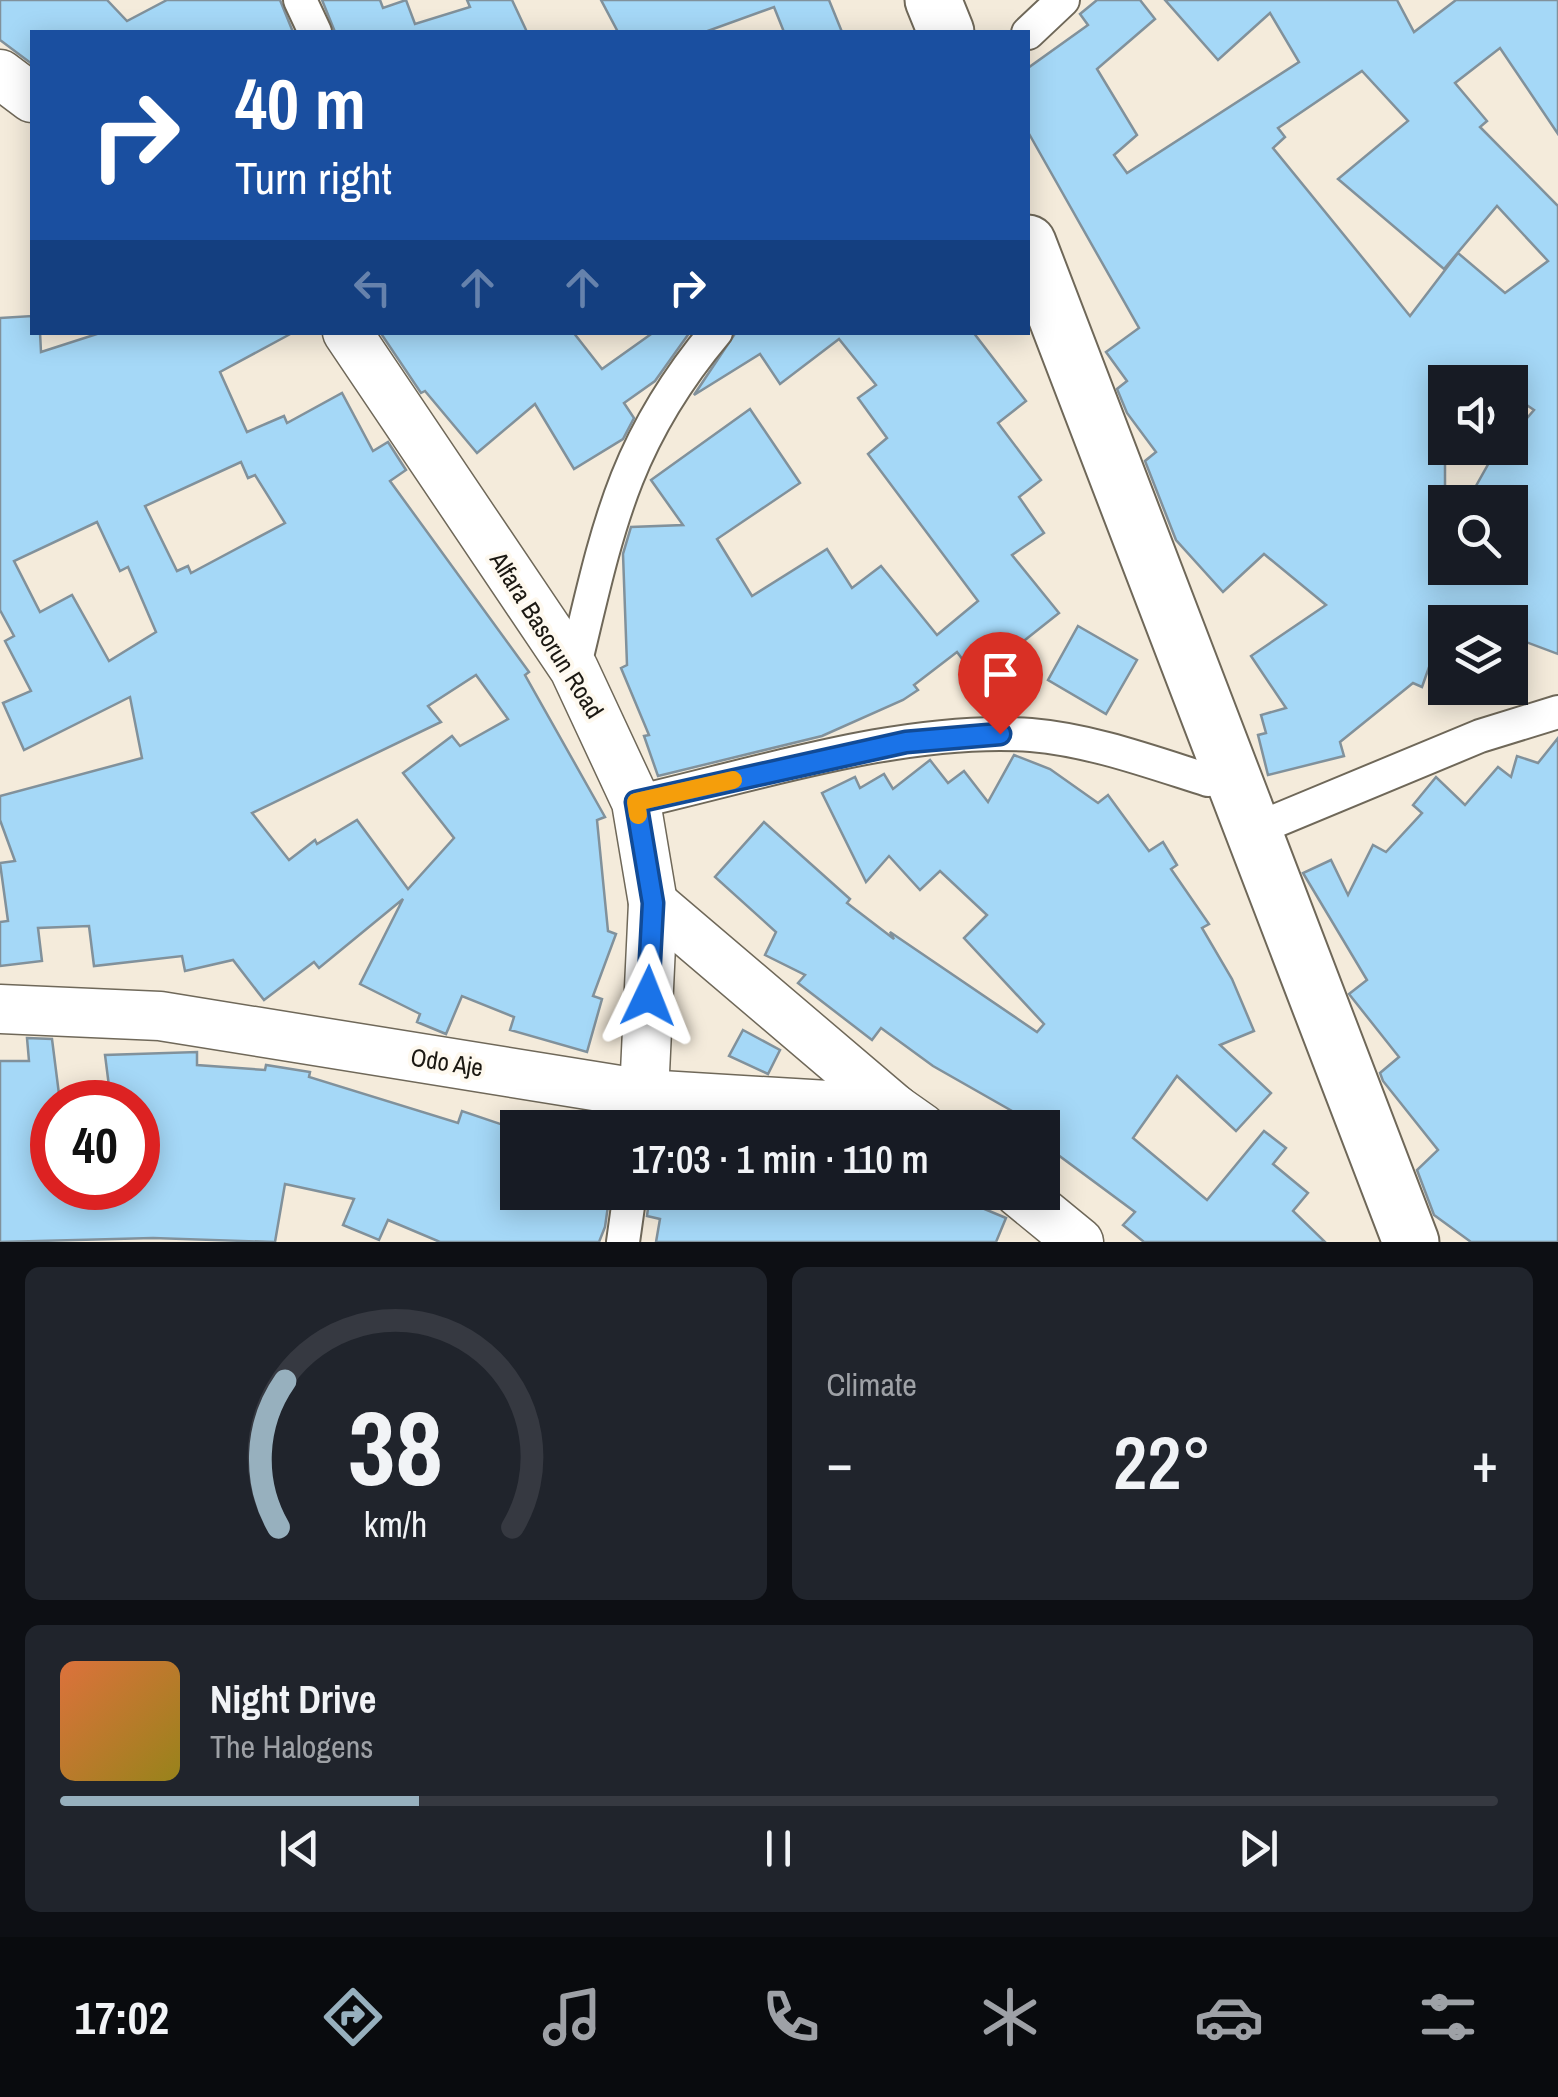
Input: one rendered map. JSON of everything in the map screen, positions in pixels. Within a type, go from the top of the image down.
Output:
[{"type":"highway","points":[[905,0],[917,30]]},
{"type":"highway","points":[[933,0],[945,30]]},
{"type":"highway","points":[[1030,247],[1411,1242]]},
{"type":"highway","points":[[1030,323],[1208,780],[1380,1242]]},
{"type":"street","points":[[300,0],[314,30]]},
{"type":"street","points":[[1030,31],[1063,0]]},
{"type":"street","points":[[0,74],[30,96]]},
{"type":"street","name":"Alfara Basorun Road","points":[[349,335],[574,669],[636,802],[653,903],[642,1110]]},
{"type":"street","points":[[574,669],[620,488],[654,414],[714,335]]},
{"type":"street","points":[[1256,829],[1480,736],[1558,712]]},
{"type":"street","points":[[636,802],[906,742],[966,734],[1034,736],[1066,742],[1208,780]]},
{"type":"street","name":"Odo Aje","points":[[653,903],[899,1110]]},
{"type":"street","name":"Odo Aje","points":[[0,1009],[160,1016],[637,1110]]},
{"type":"street","points":[[623,1242],[627,1210]]},
{"type":"street","points":[[1040,1210],[1079,1242]]},
{"type":"building","points":[[0,0],[107,0],[127,21],[167,0],[280,0],[292,30],[30,30],[30,62],[0,40]]},
{"type":"building","points":[[322,0],[380,0],[383,8],[406,0],[415,24],[470,7],[467,0],[512,0],[526,30],[334,30]]},
{"type":"building","points":[[601,0],[829,0],[841,30],[783,30],[774,7],[711,30],[617,30]]},
{"type":"building","points":[[1097,0],[1140,0],[1155,19],[1097,69],[1137,135],[1114,155],[1127,173],[1299,62],[1270,13],[1218,60],[1165,0],[1397,0],[1414,32],[1456,0],[1558,0],[1558,134],[1500,48],[1455,83],[1487,121],[1480,127],[1558,206],[1558,654],[1528,643],[1528,605],[1428,605],[1428,670],[1422,687],[1413,683],[1340,742],[1344,756],[1268,775],[1258,735],[1266,733],[1261,715],[1286,708],[1251,656],[1326,605],[1264,554],[1223,592],[1176,540],[1145,461],[1156,452],[1127,413],[1117,389],[1127,381],[1106,352],[1139,328],[1030,136],[1030,67],[1088,25],[1080,14]],"holes":[[[1362,71],[1408,121],[1338,179],[1444,269],[1497,206],[1548,261],[1505,293],[1458,253],[1410,316],[1273,148],[1285,137],[1278,128]],[[1428,365],[1528,365],[1528,406],[1534,410],[1528,417],[1528,465],[1488,465],[1477,485],[1528,485],[1528,585],[1428,585],[1428,485],[1445,485],[1445,465],[1428,465]]]},
{"type":"building","points":[[30,316],[30,335],[40,335],[41,352],[94,335],[288,335],[220,372],[247,432],[284,416],[287,423],[342,393],[373,451],[388,442],[406,470],[390,481],[529,672],[525,675],[605,817],[597,820],[608,931],[616,934],[593,996],[602,999],[587,1052],[510,1030],[514,1017],[462,996],[446,1034],[417,1022],[420,1014],[360,984],[403,899],[319,968],[314,962],[264,1000],[233,960],[185,971],[182,956],[94,966],[89,926],[38,928],[42,961],[0,966],[0,922],[8,921],[0,863],[15,861],[0,820],[0,796],[142,758],[130,697],[24,750],[3,703],[31,691],[5,641],[14,636],[0,610],[0,318]],"holes":[[[241,462],[248,478],[255,475],[285,523],[191,573],[188,566],[177,571],[145,506]],[[97,522],[120,571],[128,567],[156,632],[109,661],[72,595],[40,612],[14,561]],[[476,675],[508,719],[460,746],[452,736],[403,773],[454,838],[408,889],[357,820],[317,844],[315,840],[289,860],[252,813],[441,722],[428,706]]]},
{"type":"building","points":[[382,335],[575,335],[602,369],[650,335],[688,335],[655,381],[624,403],[634,418],[623,439],[574,469],[535,404],[477,453],[425,391],[421,393]]},
{"type":"building","points":[[734,335],[975,335],[1026,401],[998,423],[1041,480],[1019,497],[1044,533],[1012,555],[1059,613],[1011,651],[1003,641],[969,668],[957,652],[914,685],[918,690],[903,700],[822,736],[658,776],[644,736],[649,735],[621,668],[627,665],[623,554],[631,527],[683,525],[651,480],[750,409],[800,483],[717,539],[752,596],[827,549],[852,588],[881,566],[937,635],[978,601],[868,454],[887,438],[858,398],[876,385],[839,339],[780,384],[760,354],[694,395]]},
{"type":"building","points":[[1078,626],[1137,660],[1106,714],[1048,680]]},
{"type":"building","points":[[1558,738],[1558,1242],[1471,1242],[1434,1215],[1417,1170],[1438,1150],[1383,1081],[1380,1073],[1399,1057],[1349,994],[1367,980],[1303,873],[1331,860],[1348,895],[1373,845],[1386,852],[1422,813],[1413,805],[1436,777],[1465,805],[1498,767],[1511,777],[1517,756],[1538,763]]},
{"type":"building","points":[[1014,755],[1050,769],[1098,803],[1108,795],[1149,851],[1163,842],[1177,865],[1171,869],[1209,924],[1202,928],[1232,979],[1254,1031],[1220,1045],[1271,1093],[1236,1131],[1177,1076],[1133,1138],[1207,1200],[1264,1131],[1286,1148],[1273,1164],[1308,1193],[1293,1211],[1325,1242],[1144,1242],[1123,1225],[1135,1212],[1060,1156],[1060,1110],[1010,1110],[933,1066],[881,1028],[872,1040],[798,983],[805,975],[765,955],[776,932],[715,877],[764,822],[850,899],[847,903],[894,939],[890,932],[1037,1032],[1044,1024],[964,938],[987,915],[940,871],[920,890],[889,856],[866,882],[822,793],[855,777],[860,788],[884,774],[893,789],[930,760],[948,783],[964,771],[988,802]]},
{"type":"building","points":[[743,1030],[780,1050],[768,1074],[729,1056]]},
{"type":"building","points":[[27,1038],[52,1039],[57,1080],[30,1080],[30,1210],[160,1210],[160,1080],[108,1080],[105,1055],[197,1052],[197,1065],[265,1070],[266,1065],[310,1072],[309,1077],[458,1123],[462,1111],[500,1124],[500,1210],[607,1210],[605,1227],[599,1242],[440,1242],[388,1220],[379,1240],[343,1225],[354,1199],[285,1184],[275,1242],[153,1238],[0,1242],[0,1061],[29,1061]]},
{"type":"building","points":[[648,1210],[987,1210],[1006,1218],[996,1242],[656,1242],[660,1219],[647,1216]]},
{"type":"slow traffic","points":[[638,815],[636,802],[733,780]]},
{"type":"route","points":[[648,996],[653,903],[636,802],[906,742],[1000,734]]}]
